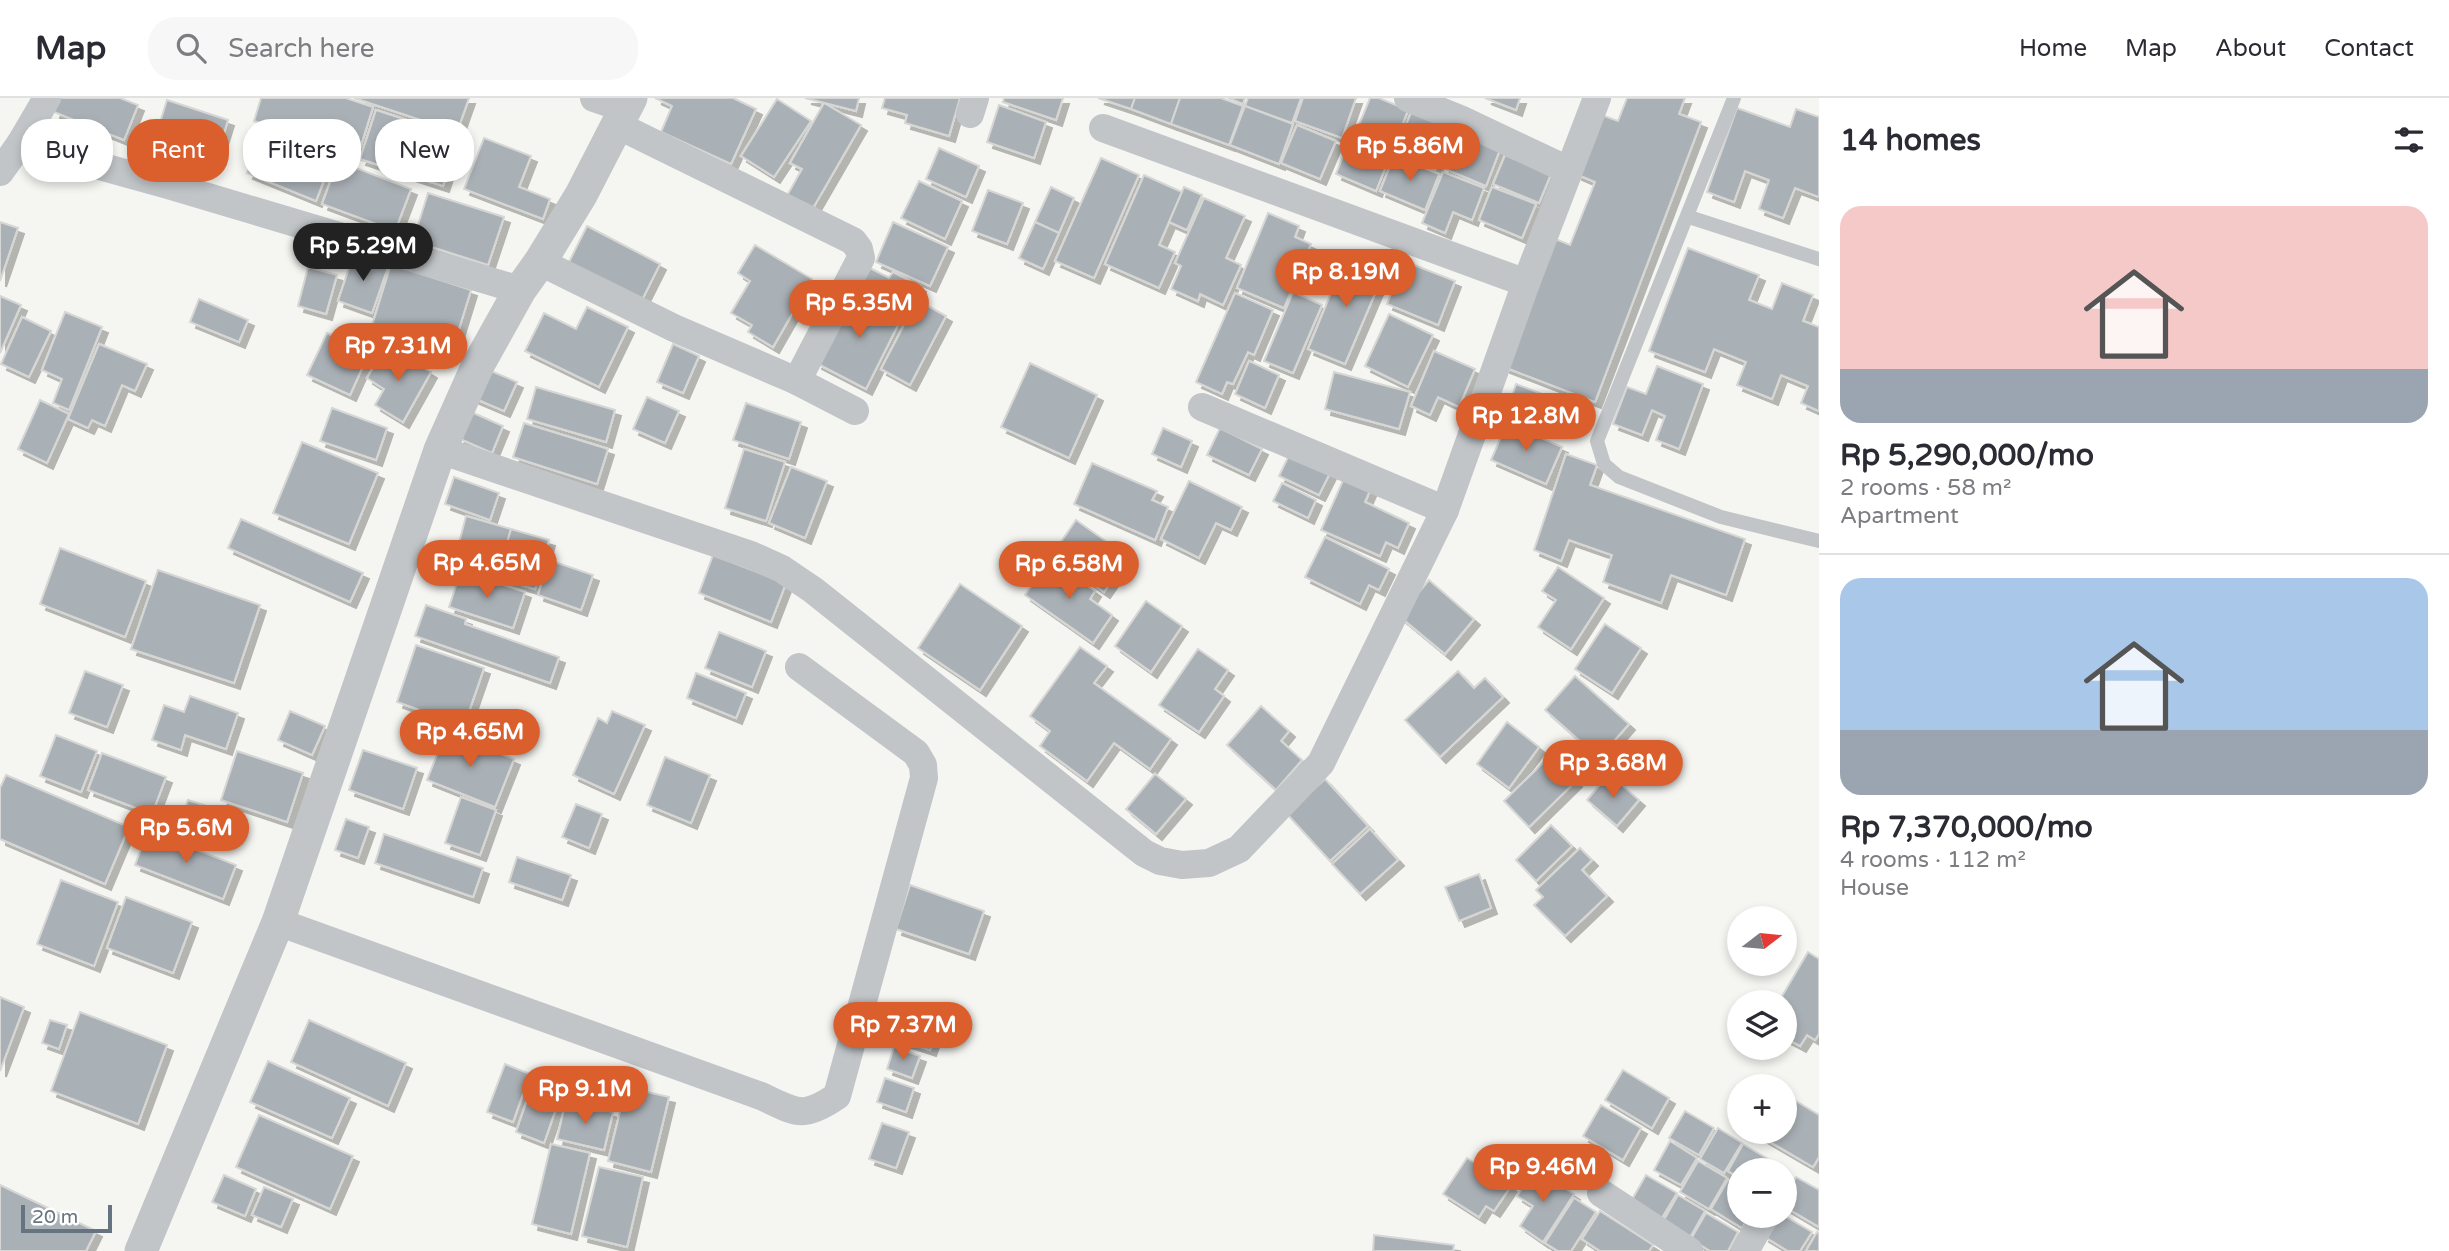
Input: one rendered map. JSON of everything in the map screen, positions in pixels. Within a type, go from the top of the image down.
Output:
[{"type":"street","points":[[0,172],[47,98]]},
{"type":"street","points":[[594,98],[625,111],[853,240],[859,249],[860,258],[797,381]]},
{"type":"street","points":[[1408,98],[1460,119],[1568,170]]},
{"type":"street","points":[[440,450],[751,555],[782,569],[813,590],[1144,853],[1160,861],[1182,865],[1209,863],[1238,849],[1321,763],[1446,510],[1526,283],[1597,98]]},
{"type":"street","points":[[141,1251],[278,922],[440,450],[477,367],[520,290],[581,195],[625,111]]},
{"type":"street","points":[[1103,128],[1526,283]]},
{"type":"street","points":[[20,144],[168,185],[520,290]]},
{"type":"street","points":[[540,262],[674,328],[797,381],[855,411]]},
{"type":"street","points":[[1202,407],[1446,510]]},
{"type":"street","points":[[278,922],[761,1096],[799,1113],[820,1108],[837,1096],[924,778],[923,765],[916,753],[799,667]]},
{"type":"street","points":[[1601,1193],[1689,1251]]},
{"type":"street","points":[[1745,1251],[1758,1228]]},
{"type":"lane","points":[[1734,98],[1689,217],[1597,442],[1604,464],[1619,477],[1721,517],[1819,541]]},
{"type":"lane","points":[[1689,217],[1819,259]]},
{"type":"building","points":[[60,98],[120,98],[138,105],[132,119],[127,119],[124,140],[113,136],[113,119],[72,119],[54,112]]},
{"type":"building","points":[[261,98],[346,98],[373,107],[361,145],[361,119],[255,119]]},
{"type":"building","points":[[354,98],[469,98],[462,119],[418,119]]},
{"type":"building","points":[[655,98],[733,98],[756,109],[731,164],[661,132],[672,106]]},
{"type":"building","points":[[805,98],[859,98],[856,111]]},
{"type":"building","points":[[885,98],[960,98],[949,136],[905,123],[907,115],[882,108]]},
{"type":"building","points":[[1004,98],[1063,98],[1056,120],[1003,102]]},
{"type":"building","points":[[1098,98],[1135,98],[1131,109]]},
{"type":"building","points":[[1135,98],[1180,98],[1171,124],[1131,109]]},
{"type":"building","points":[[1180,98],[1221,98],[1243,106],[1229,145],[1171,124]]},
{"type":"building","points":[[1228,98],[1245,98],[1243,104]]},
{"type":"building","points":[[1248,98],[1301,98],[1292,123],[1245,106]]},
{"type":"building","points":[[1303,98],[1356,98],[1342,138],[1295,121]]},
{"type":"building","points":[[1370,98],[1379,98],[1408,110],[1391,153],[1354,137]]},
{"type":"building","points":[[1485,98],[1520,98],[1516,110]]},
{"type":"building","points":[[1627,98],[1685,98],[1679,114],[1701,122],[1595,402],[1504,367],[1553,238],[1570,245],[1595,182],[1576,174],[1599,114],[1618,121]]},
{"type":"building","points":[[777,99],[811,121],[774,177],[741,156]]},
{"type":"building","points":[[167,100],[225,119],[161,119]]},
{"type":"building","points":[[824,103],[861,125],[809,215],[784,201],[802,169],[790,163]]},
{"type":"building","points":[[999,105],[1046,122],[1034,158],[987,142]]},
{"type":"building","points":[[1414,105],[1454,122],[1435,170],[1395,153]]},
{"type":"building","points":[[1245,106],[1293,124],[1279,164],[1230,145]]},
{"type":"building","points":[[1737,108],[1790,127],[1796,109],[1819,117],[1819,197],[1795,188],[1783,218],[1759,209],[1769,180],[1745,171],[1734,202],[1707,192]]},
{"type":"building","points":[[376,110],[404,119],[375,119],[375,164],[361,159]]},
{"type":"building","points":[[1297,125],[1336,141],[1320,179],[1281,163]]},
{"type":"building","points":[[1460,127],[1502,144],[1486,186],[1443,168]]},
{"type":"building","points":[[484,138],[531,156],[519,187],[550,199],[543,219],[464,189],[467,182],[474,182],[474,164]]},
{"type":"building","points":[[1350,139],[1390,156],[1376,191],[1336,174]]},
{"type":"building","points":[[939,148],[979,166],[966,197],[926,179]]},
{"type":"building","points":[[1505,155],[1551,174],[1539,203],[1493,184]]},
{"type":"building","points":[[1394,156],[1439,174],[1425,210],[1380,191]]},
{"type":"building","points":[[1101,158],[1139,175],[1094,278],[1055,261]]},
{"type":"building","points":[[361,170],[375,175],[375,182],[393,182],[411,189],[395,231],[322,204],[330,182],[361,182]]},
{"type":"building","points":[[1443,172],[1484,188],[1472,220],[1453,212],[1445,233],[1422,223]]},
{"type":"building","points":[[1144,175],[1182,192],[1159,245],[1175,252],[1159,288],[1105,264]]},
{"type":"building","points":[[919,181],[962,201],[945,239],[901,218]]},
{"type":"building","points":[[269,182],[323,182],[316,201]]},
{"type":"building","points":[[1051,187],[1074,198],[1059,233],[1035,222]]},
{"type":"building","points":[[1184,187],[1202,195],[1187,230],[1169,222]]},
{"type":"building","points":[[1492,187],[1536,204],[1522,238],[1479,220]]},
{"type":"building","points":[[988,190],[1023,203],[1007,244],[972,231]]},
{"type":"building","points":[[428,193],[504,217],[488,265],[413,241]]},
{"type":"building","points":[[1204,198],[1245,216],[1226,258],[1241,265],[1223,305],[1200,294],[1198,301],[1171,289],[1181,266],[1175,263]]},
{"type":"building","points":[[1268,213],[1299,226],[1295,237],[1311,244],[1284,308],[1237,288]]},
{"type":"building","points":[[0,222],[18,228],[0,281]]},
{"type":"building","points":[[893,222],[948,247],[930,286],[876,262]]},
{"type":"building","points":[[1035,222],[1059,233],[1043,269],[1019,258]]},
{"type":"building","points":[[587,226],[660,264],[641,302],[568,264]]},
{"type":"building","points":[[755,245],[812,279],[773,347],[748,332],[752,325],[731,313],[750,281],[738,273]]},
{"type":"building","points":[[1688,248],[1759,275],[1749,300],[1772,309],[1782,283],[1813,295],[1803,321],[1819,327],[1819,411],[1801,403],[1808,386],[1781,375],[1772,399],[1737,385],[1746,362],[1714,349],[1705,372],[1649,351]]},
{"type":"building","points":[[354,253],[389,264],[372,313],[338,301]]},
{"type":"building","points":[[1347,254],[1385,270],[1345,364],[1308,349]]},
{"type":"building","points":[[1404,261],[1455,281],[1438,325],[1387,304]]},
{"type":"building","points":[[391,264],[471,290],[450,358],[370,332]]},
{"type":"building","points":[[308,267],[337,275],[326,314],[298,306]]},
{"type":"building","points":[[870,268],[889,278],[893,272],[920,286],[905,315],[858,290]]},
{"type":"building","points":[[852,291],[902,317],[866,389],[816,363]]},
{"type":"building","points":[[1293,292],[1322,305],[1293,373],[1264,361]]},
{"type":"building","points":[[1235,293],[1273,310],[1254,355],[1248,352],[1233,384],[1227,382],[1222,394],[1196,382]]},
{"type":"building","points":[[0,296],[21,305],[0,353]]},
{"type":"building","points":[[199,299],[248,320],[239,342],[190,322]]},
{"type":"building","points":[[917,300],[946,316],[910,385],[881,369]]},
{"type":"building","points":[[587,307],[628,327],[599,387],[525,351],[544,313],[576,329]]},
{"type":"building","points":[[65,312],[102,327],[69,410],[53,403],[62,379],[42,370]]},
{"type":"building","points":[[1389,314],[1433,335],[1408,387],[1365,366]]},
{"type":"building","points":[[22,317],[51,331],[29,377],[1,364]]},
{"type":"building","points":[[327,333],[369,353],[350,395],[307,375]]},
{"type":"building","points":[[99,344],[147,364],[135,391],[122,385],[105,426],[92,420],[88,428],[68,419]]},
{"type":"building","points":[[673,344],[699,356],[683,393],[657,382]]},
{"type":"building","points":[[386,346],[431,372],[403,422],[375,405],[384,389],[367,378]]},
{"type":"building","points":[[1434,351],[1475,369],[1459,407],[1438,397],[1430,415],[1411,406]]},
{"type":"building","points":[[1249,361],[1279,375],[1265,408],[1235,394]]},
{"type":"building","points":[[1030,363],[1097,395],[1069,458],[1001,427]]},
{"type":"building","points":[[1657,366],[1703,384],[1679,449],[1656,440],[1665,416],[1652,410],[1642,435],[1613,424],[1627,387],[1646,394]]},
{"type":"building","points":[[484,368],[517,382],[504,411],[471,397]]},
{"type":"building","points":[[1334,372],[1410,392],[1399,429],[1325,409]]},
{"type":"building","points":[[1516,384],[1545,395],[1534,425],[1506,415]]},
{"type":"building","points":[[536,387],[615,410],[606,442],[527,419]]},
{"type":"building","points":[[647,397],[679,411],[665,443],[633,429]]},
{"type":"building","points":[[40,400],[69,414],[47,463],[18,449]]},
{"type":"building","points":[[746,403],[801,422],[789,459],[733,440]]},
{"type":"building","points":[[332,408],[387,428],[376,460],[320,441]]},
{"type":"building","points":[[469,411],[503,426],[492,453],[458,438]]},
{"type":"building","points":[[524,423],[608,449],[597,484],[513,457]]},
{"type":"building","points":[[1507,423],[1562,447],[1546,484],[1491,460]]},
{"type":"building","points":[[1163,428],[1192,441],[1181,467],[1152,454]]},
{"type":"building","points":[[1220,428],[1262,449],[1249,475],[1207,455]]},
{"type":"building","points":[[302,442],[378,473],[349,544],[273,513]]},
{"type":"building","points":[[744,449],[785,462],[766,521],[725,508]]},
{"type":"building","points":[[1292,449],[1332,469],[1319,495],[1279,476]]},
{"type":"building","points":[[1566,454],[1597,465],[1590,485],[1745,539],[1726,595],[1671,575],[1661,603],[1603,582],[1612,555],[1569,540],[1561,561],[1534,550]]},
{"type":"building","points":[[1092,463],[1157,491],[1152,500],[1168,507],[1155,540],[1074,504]]},
{"type":"building","points":[[791,467],[827,481],[805,538],[769,523]]},
{"type":"building","points":[[1345,476],[1371,488],[1365,502],[1409,523],[1398,548],[1386,542],[1380,556],[1321,530]]},
{"type":"building","points":[[454,477],[499,493],[490,520],[445,504]]},
{"type":"building","points":[[1189,481],[1242,507],[1231,530],[1216,523],[1199,558],[1161,539]]},
{"type":"building","points":[[1282,483],[1316,500],[1308,518],[1273,501]]},
{"type":"building","points":[[466,516],[511,529],[497,578],[453,566]]},
{"type":"building","points":[[241,519],[363,573],[350,602],[228,548]]},
{"type":"building","points":[[1076,520],[1128,557],[1104,592],[1052,555]]},
{"type":"building","points":[[511,529],[549,540],[535,589],[497,578]]},
{"type":"building","points":[[1325,537],[1389,569],[1379,590],[1369,585],[1360,604],[1305,577]]},
{"type":"building","points":[[60,548],[146,581],[125,637],[40,604]]},
{"type":"building","points":[[713,555],[786,583],[771,622],[699,593]]},
{"type":"building","points":[[1050,559],[1095,591],[1090,599],[1112,615],[1093,643],[1025,595]]},
{"type":"building","points":[[549,560],[593,575],[581,610],[538,595]]},
{"type":"building","points":[[1558,567],[1604,598],[1571,649],[1538,627],[1556,600],[1542,591]]},
{"type":"building","points":[[158,570],[260,605],[234,683],[131,649]]},
{"type":"building","points":[[461,571],[525,592],[513,628],[449,607]]},
{"type":"building","points":[[1429,580],[1474,619],[1445,654],[1399,616]]},
{"type":"building","points":[[960,584],[1022,626],[980,690],[918,648]]},
{"type":"building","points":[[1146,601],[1182,626],[1151,672],[1115,646]]},
{"type":"building","points":[[426,605],[466,619],[465,624],[559,657],[550,683],[415,636]]},
{"type":"building","points":[[1605,624],[1641,648],[1612,693],[1575,669]]},
{"type":"building","points":[[719,632],[766,651],[752,687],[705,668]]},
{"type":"building","points":[[416,645],[484,668],[464,726],[397,702]]},
{"type":"building","points":[[1080,647],[1107,666],[1094,683],[1171,739],[1150,769],[1114,743],[1087,781],[1040,746],[1050,731],[1030,716]]},
{"type":"building","points":[[1198,649],[1228,670],[1215,689],[1224,696],[1199,732],[1159,705]]},
{"type":"building","points":[[85,671],[123,685],[107,727],[69,713]]},
{"type":"building","points":[[1458,671],[1474,688],[1485,678],[1503,697],[1440,757],[1405,720]]},
{"type":"building","points":[[696,673],[746,693],[736,718],[687,698]]},
{"type":"building","points":[[1575,676],[1629,724],[1599,758],[1545,710]]},
{"type":"building","points":[[190,696],[238,713],[226,749],[185,735],[181,750],[152,740],[164,705],[184,712]]},
{"type":"building","points":[[1261,706],[1289,731],[1281,741],[1302,760],[1276,790],[1227,745]]},
{"type":"building","points":[[290,711],[325,726],[312,755],[278,740]]},
{"type":"building","points":[[612,711],[645,725],[614,794],[573,775],[598,718],[607,723]]},
{"type":"building","points":[[1507,722],[1539,747],[1509,788],[1477,764]]},
{"type":"building","points":[[446,732],[514,759],[495,807],[427,780]]},
{"type":"building","points":[[56,735],[97,751],[81,792],[40,776]]},
{"type":"building","points":[[363,750],[417,768],[403,809],[349,790]]},
{"type":"building","points":[[237,751],[303,773],[287,822],[221,800]]},
{"type":"building","points":[[102,753],[166,777],[152,814],[88,790]]},
{"type":"building","points":[[1551,755],[1576,781],[1529,827],[1504,801]]},
{"type":"building","points":[[665,757],[710,775],[691,823],[647,805]]},
{"type":"building","points":[[1155,774],[1186,799],[1156,834],[1126,809]]},
{"type":"building","points":[[1609,774],[1639,800],[1617,826],[1587,800]]},
{"type":"building","points":[[6,775],[129,827],[105,884],[0,839],[0,788]]},
{"type":"building","points":[[1325,779],[1368,826],[1330,861],[1287,814]]},
{"type":"building","points":[[461,797],[496,810],[480,855],[445,843]]},
{"type":"building","points":[[188,800],[231,814],[222,841],[179,827]]},
{"type":"building","points":[[576,804],[602,814],[589,848],[562,837]]},
{"type":"building","points":[[346,819],[369,827],[358,858],[335,850]]},
{"type":"building","points":[[1551,825],[1572,846],[1536,881],[1516,860]]},
{"type":"building","points":[[1370,829],[1398,860],[1360,894],[1332,864]]},
{"type":"building","points":[[148,831],[236,865],[223,899],[135,865]]},
{"type":"building","points":[[384,834],[483,868],[473,897],[375,863]]},
{"type":"building","points":[[1580,848],[1592,860],[1582,870],[1607,896],[1565,936],[1534,905],[1543,897],[1536,890]]},
{"type":"building","points":[[517,857],[571,875],[562,900],[509,882]]},
{"type":"building","points":[[1479,874],[1491,908],[1459,921],[1445,887]]},
{"type":"building","points":[[61,880],[118,902],[94,966],[37,944]]},
{"type":"building","points":[[910,885],[984,911],[969,954],[896,929]]},
{"type":"building","points":[[126,897],[192,922],[173,973],[107,948]]},
{"type":"building","points":[[1808,952],[1819,959],[1819,1034],[1815,1040],[1807,1035],[1800,1046],[1797,1044],[1797,990],[1786,990],[1794,976],[1797,976],[1797,971]]},
{"type":"building","points":[[0,997],[24,1007],[0,1071]]},
{"type":"building","points":[[80,1012],[167,1045],[138,1124],[51,1091]]},
{"type":"building","points":[[905,1015],[938,1027],[930,1050],[897,1039]]},
{"type":"building","points":[[50,1020],[67,1025],[59,1049],[42,1043]]},
{"type":"building","points":[[309,1020],[406,1063],[388,1106],[291,1062]]},
{"type":"building","points":[[894,1047],[920,1056],[912,1078],[887,1069]]},
{"type":"building","points":[[268,1061],[350,1098],[332,1138],[250,1102]]},
{"type":"building","points":[[505,1064],[530,1074],[513,1122],[487,1112]]},
{"type":"building","points":[[1623,1070],[1669,1098],[1652,1128],[1605,1100]]},
{"type":"building","points":[[885,1078],[914,1088],[906,1112],[877,1102]]},
{"type":"building","points":[[533,1083],[561,1094],[544,1143],[516,1132]]},
{"type":"building","points":[[626,1087],[669,1097],[651,1172],[608,1161]]},
{"type":"building","points":[[566,1101],[613,1112],[604,1150],[557,1139]]},
{"type":"building","points":[[1797,1102],[1819,1115],[1819,1157],[1813,1167],[1774,1144],[1797,1144]]},
{"type":"building","points":[[1601,1105],[1641,1128],[1623,1160],[1583,1136]]},
{"type":"building","points":[[1685,1111],[1714,1128],[1699,1155],[1669,1138]]},
{"type":"building","points":[[259,1115],[353,1156],[330,1209],[236,1167]]},
{"type":"building","points":[[882,1123],[909,1132],[896,1168],[869,1159]]},
{"type":"building","points":[[1718,1128],[1727,1134],[1727,1144],[1741,1144],[1733,1158],[1727,1158],[1724,1173],[1700,1159]]},
{"type":"building","points":[[1670,1141],[1697,1158],[1681,1185],[1654,1170]]},
{"type":"building","points":[[551,1144],[590,1153],[571,1234],[532,1224]]},
{"type":"building","points":[[1743,1144],[1766,1158],[1735,1158]]},
{"type":"building","points":[[1467,1158],[1511,1186],[1494,1211],[1486,1206],[1479,1217],[1443,1194]]},
{"type":"building","points":[[1698,1161],[1727,1178],[1709,1209],[1680,1192]]},
{"type":"building","points":[[599,1167],[643,1177],[627,1247],[582,1236]]},
{"type":"building","points":[[1535,1169],[1574,1194],[1543,1242],[1520,1226],[1533,1206],[1517,1196]]},
{"type":"building","points":[[224,1175],[256,1189],[245,1216],[212,1202]]},
{"type":"building","points":[[1646,1175],[1677,1193],[1660,1221],[1630,1203]]},
{"type":"building","points":[[1797,1178],[1819,1190],[1819,1227],[1797,1214]]},
{"type":"building","points":[[1727,1182],[1727,1219],[1711,1209]]},
{"type":"building","points":[[0,1185],[96,1231],[86,1251],[0,1251]]},
{"type":"building","points":[[264,1187],[293,1199],[281,1227],[252,1215]]},
{"type":"building","points":[[1678,1195],[1705,1211],[1688,1241],[1661,1225]]},
{"type":"building","points":[[1574,1198],[1596,1212],[1571,1251],[1558,1251],[1545,1243]]},
{"type":"building","points":[[1600,1211],[1653,1245],[1649,1251],[1600,1251],[1582,1239]]},
{"type":"building","points":[[1706,1213],[1727,1228],[1738,1232],[1728,1251],[1710,1251],[1691,1239]]},
{"type":"building","points":[[1797,1223],[1812,1232],[1800,1251],[1788,1251],[1763,1236],[1767,1228],[1797,1228]]},
{"type":"building","points":[[1817,1232],[1819,1251],[1806,1251]]},
{"type":"building","points":[[1374,1235],[1454,1245],[1453,1251],[1373,1251]]}]
